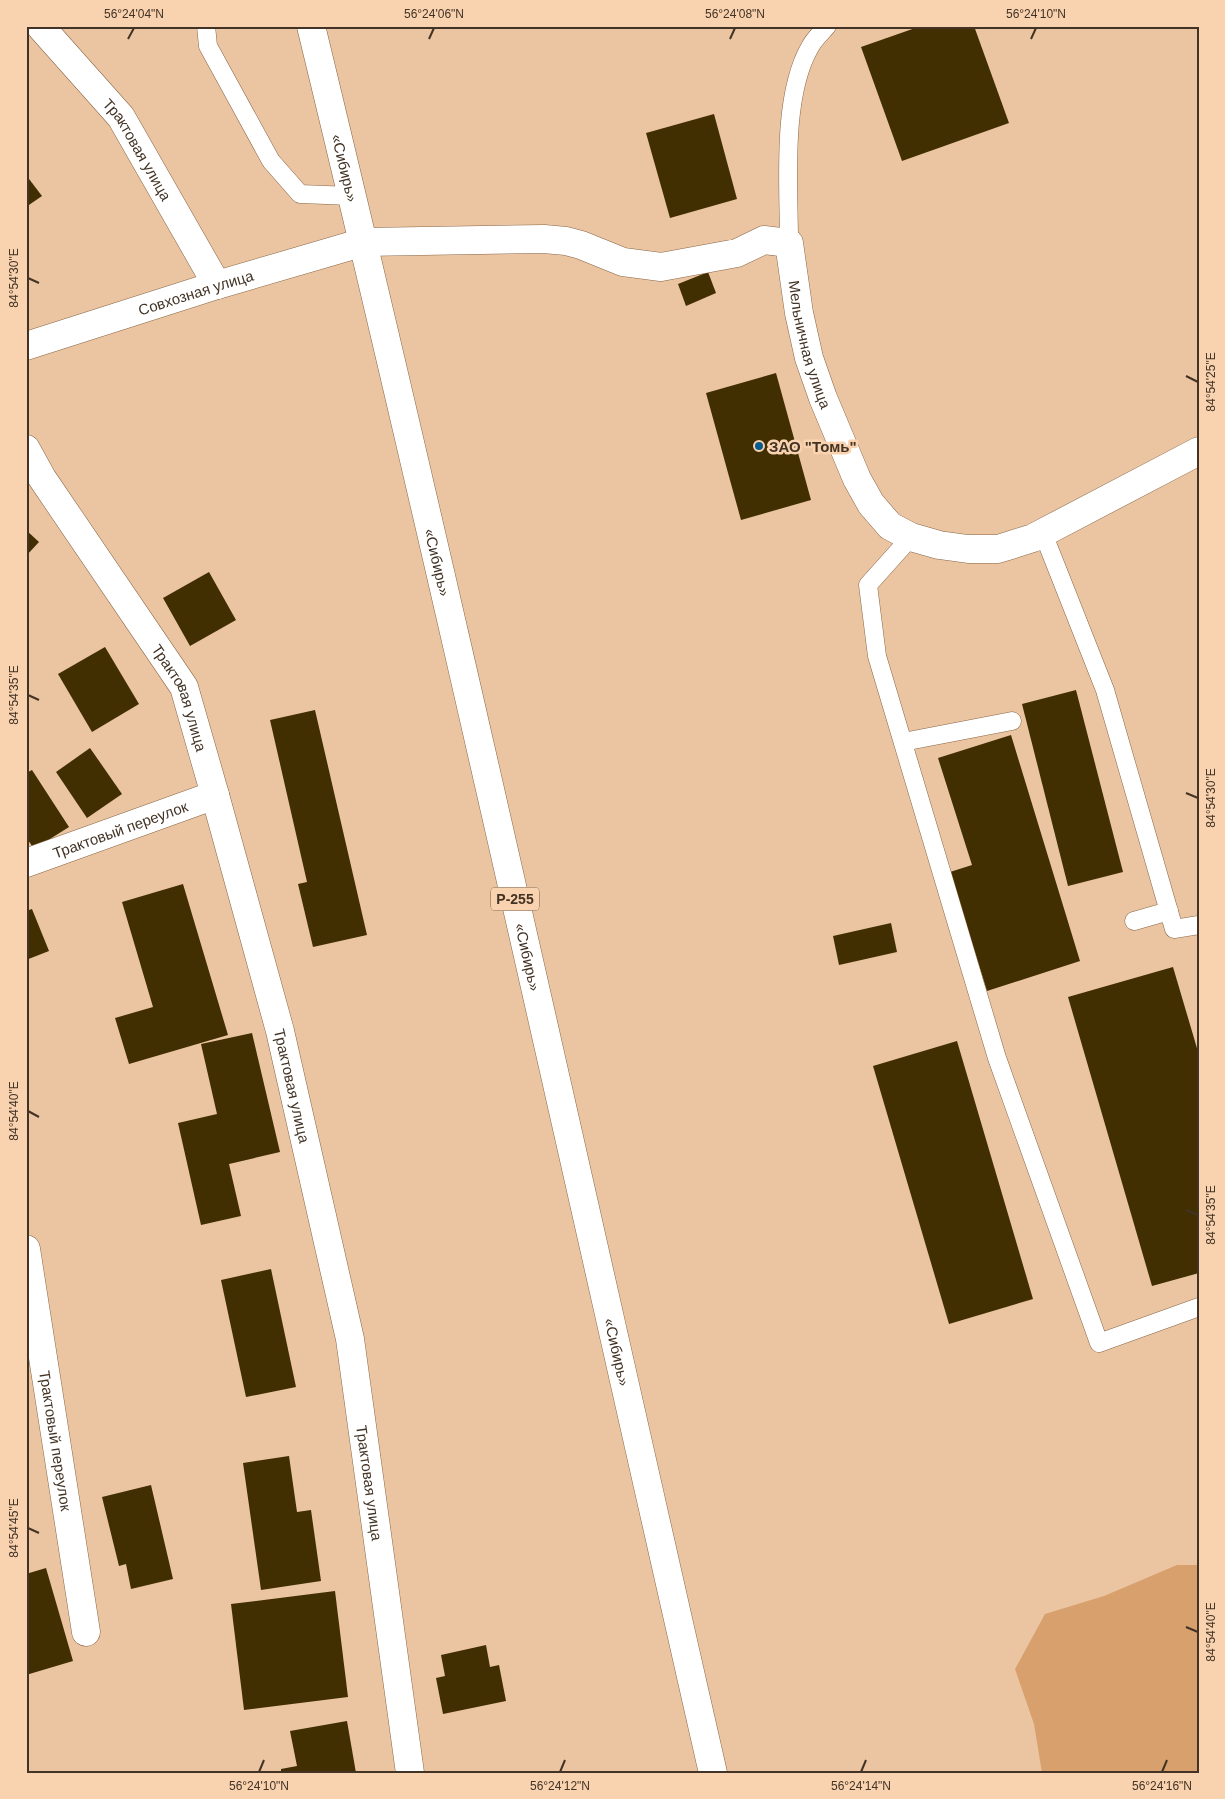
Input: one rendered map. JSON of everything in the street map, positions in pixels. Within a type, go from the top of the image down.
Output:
[{"type":"main road","name":"Трактовая улица","points":[[40,26],[121,117],[217,285]]},
{"type":"main road","name":"«Сибирь»","points":[[311,26],[364,242],[635,1420],[713,1773]]},
{"type":"main road","points":[[364,242],[544,239],[566,241],[581,245],[623,262],[662,267],[737,253],[764,240],[789,243]]},
{"type":"main road","name":"Совхозная улица","points":[[26,346],[217,285],[364,242]]},
{"type":"main road","name":"Мельничная улица","points":[[789,243],[799,312],[809,358],[823,398],[858,480],[871,504],[890,526],[910,537],[939,545],[968,549],[998,549],[1043,533],[1199,451]]},
{"type":"main road","name":"Трактовая улица","points":[[26,449],[47,486],[184,687],[280,1031],[350,1339],[410,1773]]},
{"type":"main road","name":"Трактовый переулок","points":[[26,863],[215,795]]},
{"type":"main road","name":"Трактовый переулок","points":[[26,1249],[86,1632]]},
{"type":"lane","points":[[206,26],[208,46],[270,161],[300,194],[352,196]]},
{"type":"lane","points":[[789,243],[790,123],[797,79],[810,46],[827,26]]},
{"type":"lane","points":[[1043,533],[1105,690],[1174,929],[1199,924]]},
{"type":"lane","points":[[910,537],[868,584],[877,656],[997,1058],[1099,1343],[1199,1307]]},
{"type":"lane","points":[[903,742],[1012,721]]},
{"type":"lane","points":[[1134,921],[1169,911]]},
{"type":"shaded area","points":[[1177,1565],[1199,1565],[1199,1773],[1042,1773],[1034,1724],[1015,1669],[1045,1614],[1104,1596]]},
{"type":"building","points":[[921,26],[974,26],[1009,123],[902,161],[861,47]]},
{"type":"building","points":[[714,114],[737,199],[670,218],[646,133]]},
{"type":"building","points":[[26,175],[42,196],[26,207]]},
{"type":"building","points":[[708,272],[716,293],[686,306],[678,284]]},
{"type":"building","name":"ЗАО \"Томь\"","points":[[776,373],[811,500],[741,520],[706,393]]},
{"type":"building","points":[[26,530],[39,542],[26,556]]},
{"type":"building","points":[[209,572],[236,620],[190,646],[163,598]]},
{"type":"building","points":[[105,647],[139,704],[92,732],[58,674]]},
{"type":"building","points":[[1076,690],[1123,872],[1068,886],[1022,704]]},
{"type":"building","points":[[315,710],[367,935],[313,947],[298,884],[307,882],[270,720]]},
{"type":"building","points":[[1011,735],[1080,961],[987,991],[950,872],[972,865],[938,758]]},
{"type":"building","points":[[90,748],[122,794],[87,818],[56,772]]},
{"type":"building","points":[[32,770],[69,827],[34,849],[26,837],[26,773]]},
{"type":"building","points":[[183,884],[228,1035],[129,1064],[115,1018],[153,1007],[122,902]]},
{"type":"building","points":[[32,909],[49,951],[26,960],[26,911]]},
{"type":"building","points":[[891,923],[897,952],[839,965],[833,936]]},
{"type":"building","points":[[1173,967],[1199,1055],[1199,1273],[1152,1286],[1068,997]]},
{"type":"building","points":[[252,1033],[280,1152],[229,1164],[241,1216],[201,1225],[178,1123],[217,1114],[201,1044]]},
{"type":"building","points":[[957,1041],[1033,1299],[949,1324],[873,1066]]},
{"type":"building","points":[[271,1269],[296,1387],[246,1397],[221,1280]]},
{"type":"building","points":[[289,1456],[297,1512],[311,1510],[321,1581],[261,1590],[243,1463]]},
{"type":"building","points":[[151,1485],[173,1579],[131,1589],[126,1564],[119,1566],[102,1497]]},
{"type":"building","points":[[46,1568],[73,1661],[26,1675],[26,1574]]},
{"type":"building","points":[[335,1591],[348,1697],[244,1710],[231,1604]]},
{"type":"building","points":[[486,1645],[490,1667],[499,1665],[506,1701],[443,1714],[436,1678],[445,1676],[441,1655]]},
{"type":"building","points":[[347,1721],[356,1773],[281,1773],[281,1769],[297,1766],[290,1731]]},
{"type":"place","name":"ЗАО \"Томь\"","points":[[759,446]]}]
